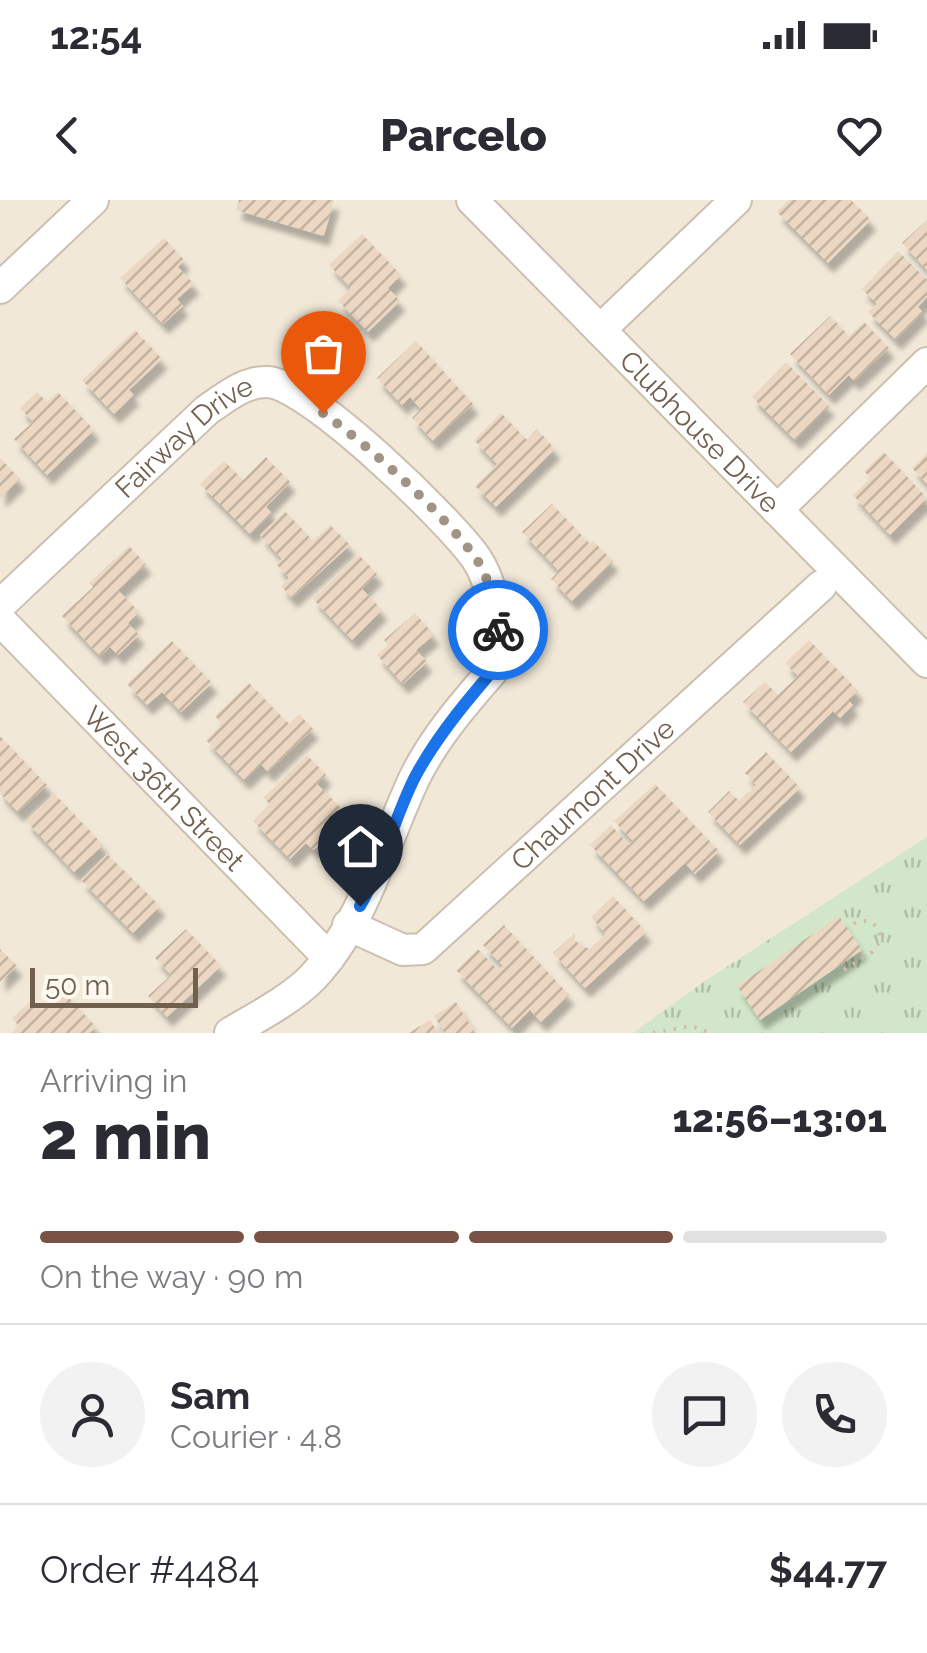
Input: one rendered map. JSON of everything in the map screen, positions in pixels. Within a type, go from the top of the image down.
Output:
[{"type":"street","name":"Clubhouse Drive","points":[[472,200],[927,662]]},
{"type":"street","points":[[600,330],[736,200]]},
{"type":"street","points":[[0,288],[81,204]]},
{"type":"street","points":[[777,510],[927,363]]},
{"type":"street","name":"Fairway Drive","points":[[0,605],[207,410],[242,387],[269,382],[351,433],[477,559],[495,604],[501,661],[456,714],[416,776],[371,886],[328,958]]},
{"type":"street","name":"Chaumont Drive","points":[[348,925],[403,950],[423,948],[821,586]]},
{"type":"street","name":"West 36th Street","points":[[0,620],[328,958]]},
{"type":"street","points":[[230,1033],[310,980],[328,958]]},
{"type":"path","points":[[844,970],[872,952],[880,941],[876,926],[869,920],[862,919],[847,928]]},
{"type":"path","points":[[652,1033],[691,1026],[711,1033]]},
{"type":"shaded area","points":[[0,200],[927,200],[927,1033],[0,1033]]},
{"type":"green space","points":[[927,837],[927,1033],[633,1033],[705,981]]},
{"type":"building","points":[[239,200],[334,200],[324,236],[236,210]]},
{"type":"building","points":[[789,200],[851,200],[871,220],[828,263],[777,212]]},
{"type":"building","points":[[927,220],[927,270],[902,243]]},
{"type":"building","points":[[362,234],[401,275],[388,288],[400,301],[368,332],[338,301],[351,288],[329,265]]},
{"type":"building","points":[[164,238],[184,260],[178,267],[194,284],[177,299],[183,306],[163,324],[120,278]]},
{"type":"building","points":[[898,251],[927,280],[927,297],[918,307],[923,312],[896,340],[868,312],[877,304],[862,289]]},
{"type":"building","points":[[830,316],[849,336],[864,322],[889,348],[854,381],[849,375],[829,395],[790,354]]},
{"type":"building","points":[[135,330],[162,359],[129,390],[134,395],[114,414],[82,380]]},
{"type":"building","points":[[416,341],[473,404],[433,441],[412,418],[421,409],[410,397],[402,405],[377,378]]},
{"type":"building","points":[[786,362],[829,406],[795,440],[752,397]]},
{"type":"building","points":[[37,392],[47,402],[58,392],[94,430],[47,475],[14,439],[33,422],[20,408]]},
{"type":"building","points":[[501,413],[527,440],[537,429],[555,449],[496,507],[475,486],[497,464],[474,440]]},
{"type":"building","points":[[884,452],[927,498],[890,535],[853,495],[871,478],[864,471]]},
{"type":"building","points":[[927,453],[927,484],[912,468]]},
{"type":"building","points":[[266,457],[290,482],[266,507],[272,513],[250,534],[200,484],[224,461],[243,480]]},
{"type":"building","points":[[0,458],[20,479],[0,498]]},
{"type":"building","points":[[552,504],[590,544],[593,541],[613,561],[572,601],[551,579],[559,571],[522,532]]},
{"type":"building","points":[[285,511],[313,541],[330,525],[350,545],[292,598],[281,586],[289,578],[276,564],[282,559],[260,535]]},
{"type":"building","points":[[129,546],[146,564],[118,590],[139,612],[128,623],[139,635],[118,655],[110,647],[100,656],[62,616],[93,587],[89,583]]},
{"type":"building","points":[[359,555],[377,574],[362,589],[382,610],[352,640],[313,599]]},
{"type":"building","points":[[415,613],[434,635],[416,650],[427,662],[403,684],[377,655],[388,645],[384,640]]},
{"type":"building","points":[[809,640],[858,691],[848,700],[853,705],[840,718],[833,711],[791,752],[743,702],[765,682],[778,695],[798,676],[785,663]]},
{"type":"building","points":[[172,641],[212,683],[181,712],[162,692],[147,705],[127,684]]},
{"type":"building","points":[[249,683],[289,724],[299,714],[313,729],[268,772],[261,764],[244,780],[206,740],[222,724],[215,716]]},
{"type":"building","points":[[0,736],[47,785],[18,812],[0,793]]},
{"type":"building","points":[[766,752],[800,788],[740,845],[708,812],[729,791],[739,801],[756,785],[745,773]]},
{"type":"building","points":[[307,755],[326,775],[317,784],[351,818],[339,829],[345,835],[332,849],[324,840],[314,850],[306,843],[290,859],[253,821],[270,804],[263,798]]},
{"type":"building","points":[[655,784],[719,851],[695,874],[685,863],[644,901],[590,845],[611,825],[629,845],[633,841],[614,821]]},
{"type":"building","points":[[55,794],[103,845],[74,872],[26,821]]},
{"type":"building","points":[[107,854],[160,906],[133,933],[81,880]]},
{"type":"building","points":[[613,896],[646,932],[585,988],[553,953],[575,933],[575,941],[589,949],[606,934],[591,917]]},
{"type":"building","points":[[839,916],[862,950],[760,1020],[737,986]]},
{"type":"building","points":[[504,925],[569,995],[541,1022],[530,1010],[512,1028],[456,970],[478,949],[498,970],[503,966],[483,945]]},
{"type":"building","points":[[186,929],[221,966],[167,1017],[148,996],[171,975],[155,958]]},
{"type":"building","points":[[0,949],[17,966],[0,982]]},
{"type":"building","points":[[62,990],[96,1027],[89,1033],[11,1033],[19,1026],[12,1018],[32,1000],[41,1010]]},
{"type":"building","points":[[456,1002],[475,1033],[445,1033],[434,1016]]},
{"type":"building","points":[[430,1020],[438,1033],[409,1033]]},
{"type":"way so far","points":[[323,413],[351,433],[477,559],[495,604],[498,630]]},
{"type":"route","points":[[360,906],[416,776],[456,714],[501,661],[498,630]]}]
